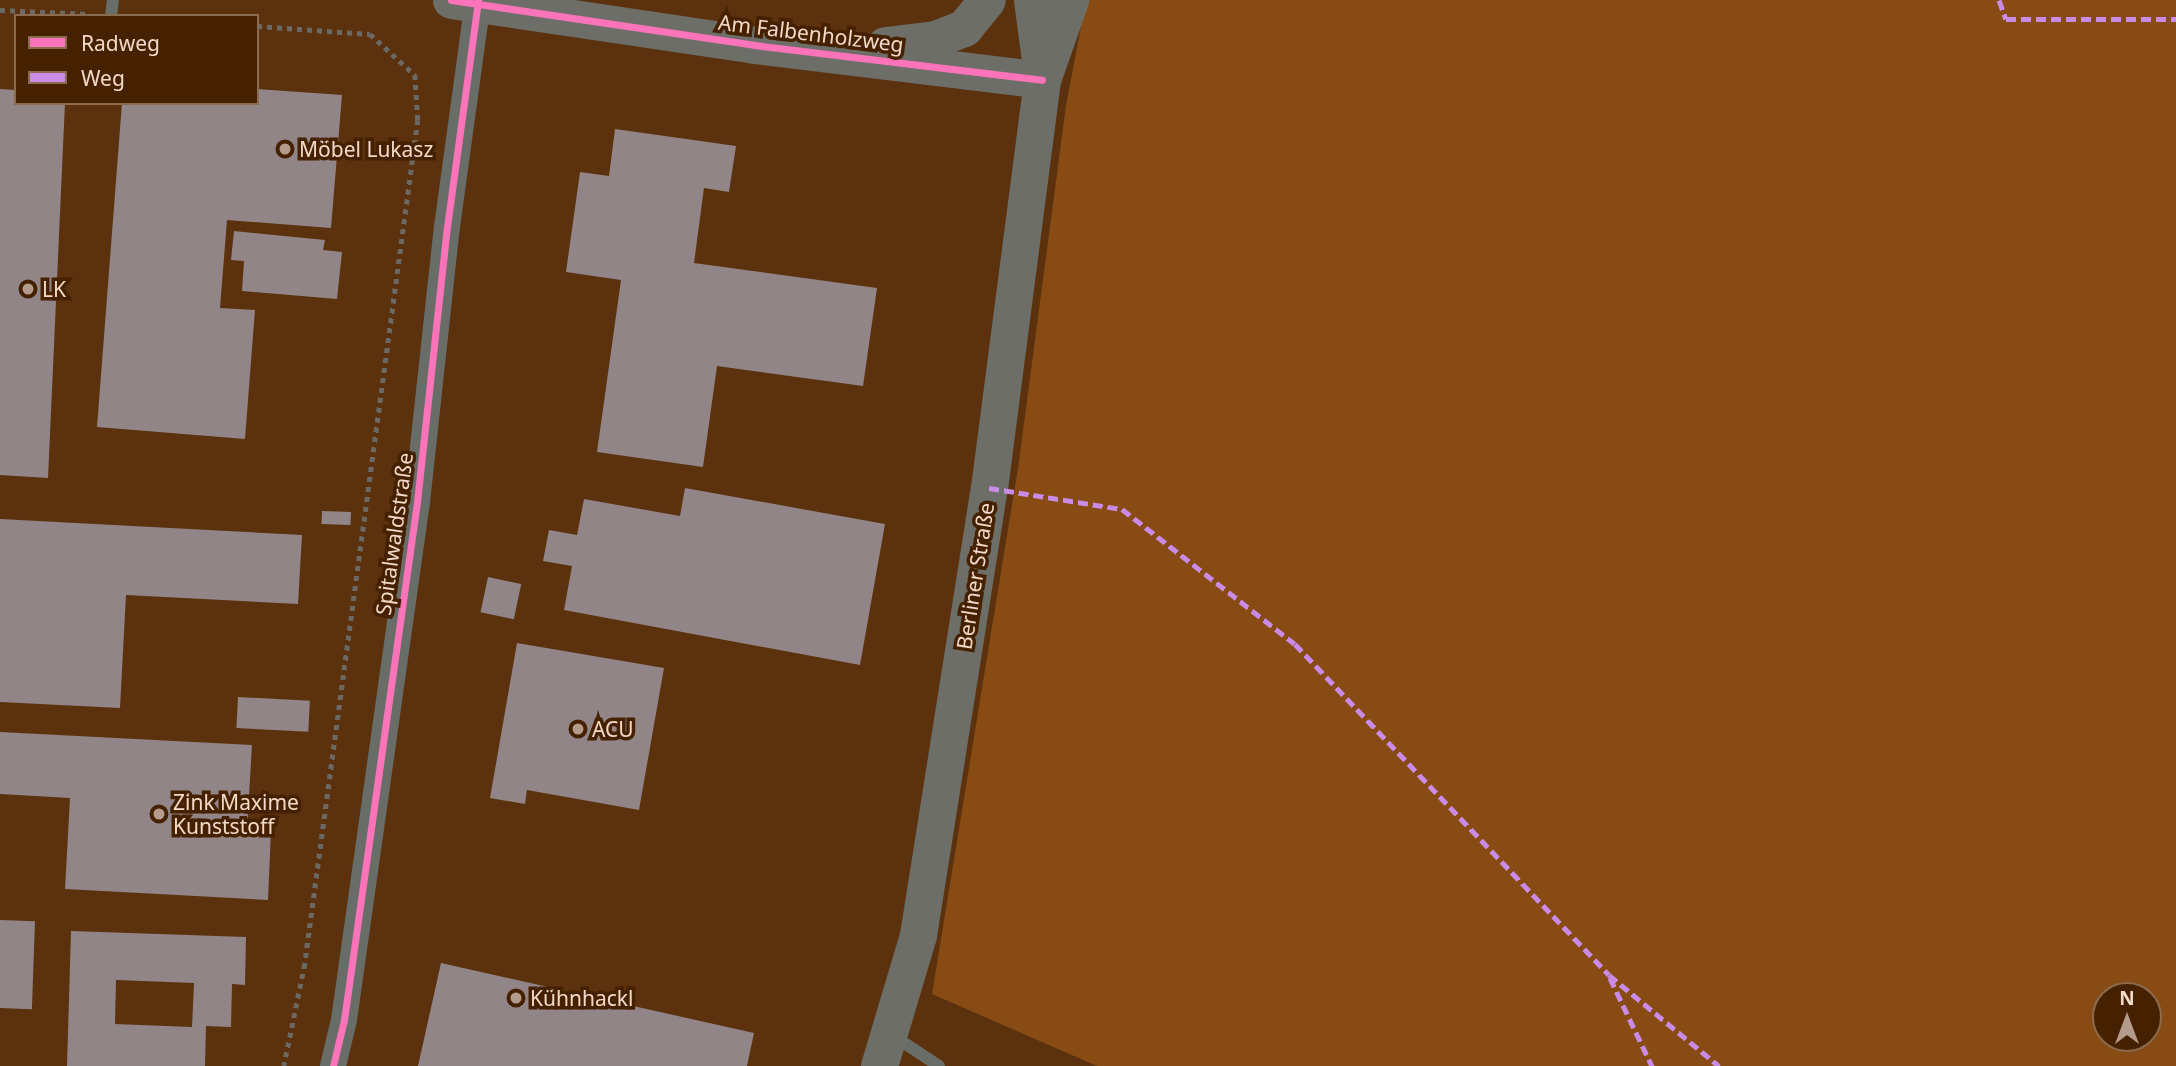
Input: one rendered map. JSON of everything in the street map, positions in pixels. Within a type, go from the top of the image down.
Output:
[{"type":"main road","points":[[820,52],[935,39],[964,28],[987,0]]},
{"type":"main road","name":"Berliner Straße","points":[[1032,0],[1042,80]]},
{"type":"main road","name":"Berliner Straße","points":[[884,1049],[920,921],[989,488],[1042,80],[1070,0]]},
{"type":"main road","name":"Am Falbenholzweg","points":[[469,1],[820,52],[1042,80]]},
{"type":"street","name":"Spitalwaldstraße","points":[[333,1066],[344,1020],[413,530],[469,1]]},
{"type":"lane","points":[[884,1049],[939,1066]]},
{"type":"path","points":[[0,10],[89,14]]},
{"type":"path","points":[[259,26],[370,34],[415,75],[418,120],[305,964],[284,1066]]},
{"type":"shaded area","points":[[0,0],[1086,0],[1066,105],[1018,468],[1166,1066],[0,1066]]},
{"type":"shaded area","points":[[1086,0],[2176,0],[2176,1066],[1097,1066],[932,994],[1018,468],[1066,105]]},
{"type":"building","name":"LK","points":[[0,89],[14,90],[14,105],[65,105],[48,478],[0,475]]},
{"type":"building","points":[[259,89],[342,95],[331,228],[227,220],[220,308],[255,310],[245,439],[97,427],[122,105],[259,105]]},
{"type":"building","points":[[615,129],[736,146],[729,192],[704,188],[694,263],[877,288],[863,386],[717,366],[703,467],[597,452],[621,280],[566,272],[580,172],[609,176]]},
{"type":"building","points":[[234,231],[325,240],[323,250],[342,252],[337,299],[242,291],[244,261],[231,260]]},
{"type":"building","points":[[685,488],[885,524],[860,665],[564,610],[572,566],[543,561],[549,530],[577,535],[584,499],[680,516]]},
{"type":"building","points":[[322,511],[351,512],[351,525],[322,524]]},
{"type":"building","points":[[0,519],[302,535],[298,604],[126,595],[120,708],[0,702]]},
{"type":"building","points":[[488,577],[521,584],[514,619],[481,612]]},
{"type":"building","name":"ACU","points":[[517,643],[664,668],[639,810],[527,790],[525,804],[490,798]]},
{"type":"building","points":[[238,697],[310,701],[308,732],[236,728]]},
{"type":"building","name":"Zink Maxime Kunststoff","points":[[0,732],[252,745],[247,829],[271,830],[268,900],[65,889],[70,798],[0,794]]},
{"type":"building","points":[[0,920],[35,921],[32,1009],[0,1008]]},
{"type":"building","points":[[71,931],[246,937],[245,985],[232,984],[231,1027],[206,1026],[205,1066],[67,1066]],"holes":[[[116,980],[194,983],[192,1027],[115,1024]]]},
{"type":"building","name":"Kühnhackl","points":[[441,963],[754,1033],[747,1066],[418,1066]]},
{"type":"marked path","points":[[1999,0],[2006,19],[2176,19]]},
{"type":"marked path","points":[[989,488],[1122,509],[1295,644],[1609,975],[1719,1066]]},
{"type":"marked path","points":[[1610,978],[1652,1066]]},
{"type":"cycle path","points":[[451,0],[754,45],[1042,80]]},
{"type":"cycle path","points":[[333,1066],[344,1020],[417,502],[447,227],[478,0]]},
{"type":"place","name":"Möbel Lukasz","points":[[285,149]]},
{"type":"place","name":"LK","points":[[28,289]]},
{"type":"place","name":"ACU","points":[[578,729]]},
{"type":"place","name":"Zink Maxime Kunststoff","points":[[159,814]]},
{"type":"place","name":"Kühnhackl","points":[[516,998]]}]
